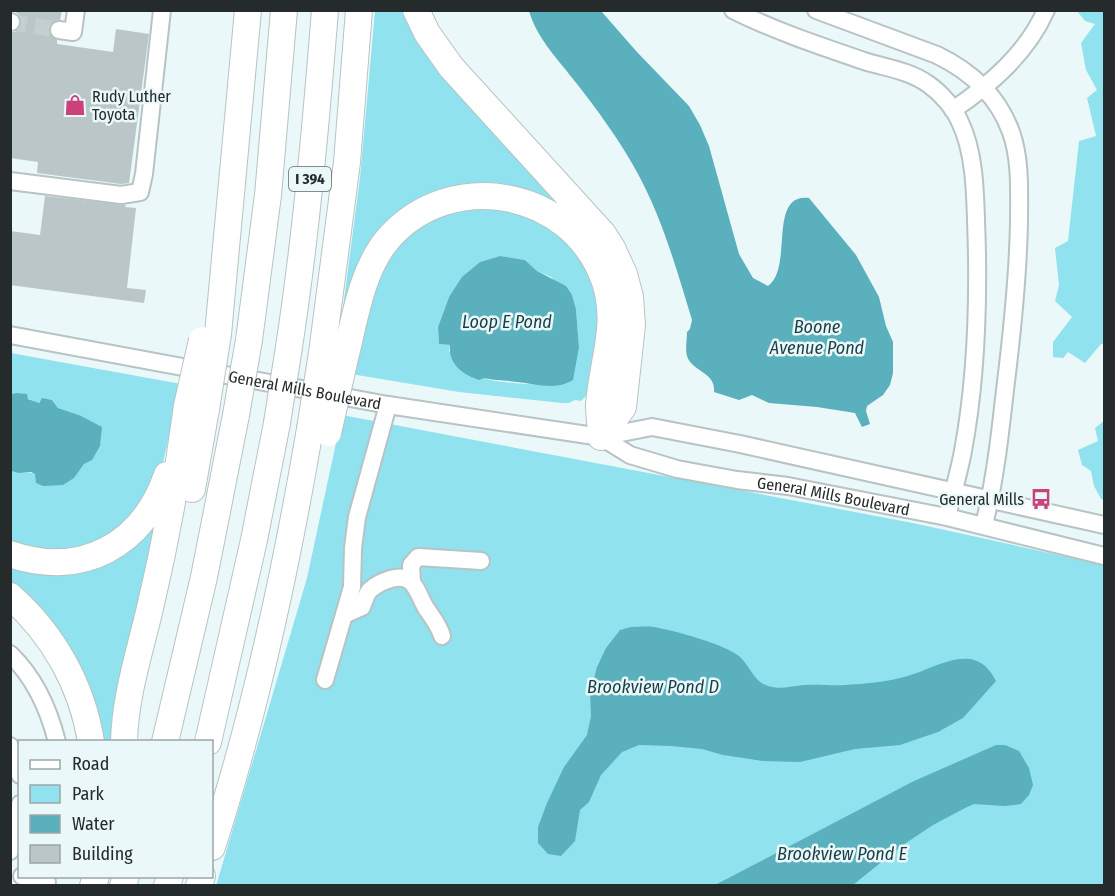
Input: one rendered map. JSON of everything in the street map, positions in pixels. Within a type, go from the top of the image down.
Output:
[{"type":"highway","points":[[133,740],[179,551],[197,408],[211,332],[230,200],[248,10]]},
{"type":"highway","name":"I 394","points":[[165,740],[204,578],[249,340],[268,195],[284,10]]},
{"type":"highway","name":"I 394","points":[[208,740],[249,563],[277,423],[300,278],[325,10]]},
{"type":"highway","points":[[213,844],[244,735],[276,607],[314,493],[319,431],[334,356],[359,10]]},
{"type":"highway","points":[[416,10],[427,33],[451,67],[603,234],[618,260],[630,297],[632,343],[623,407],[601,436]]},
{"type":"highway","points":[[334,356],[373,264],[388,240],[406,222],[439,204],[469,196],[490,196],[523,202],[551,214],[573,233],[589,251],[604,279],[609,296],[612,322],[599,405],[601,436]]},
{"type":"highway","points":[[10,554],[46,562],[74,561],[91,556],[115,544],[135,530],[153,508],[197,408]]},
{"type":"highway","points":[[123,740],[132,685],[178,475],[197,408]]},
{"type":"highway","points":[[10,596],[27,612],[70,672],[91,740]]},
{"type":"highway","points":[[10,616],[25,627],[50,655],[77,693]]},
{"type":"street","points":[[59,30],[73,32],[76,10]]},
{"type":"street","points":[[10,181],[122,195],[140,192],[144,174],[162,10]]},
{"type":"street","points":[[733,10],[784,32],[867,62],[901,70],[917,77],[936,91],[960,121],[967,140],[975,206],[977,294],[973,373],[963,450],[947,517]]},
{"type":"street","points":[[816,10],[952,62],[994,98],[1010,131],[1017,158],[1019,190],[1016,292],[990,499],[984,525]]},
{"type":"street","points":[[953,110],[985,88],[1028,42],[1046,10]]},
{"type":"street","name":"General Mills Boulevard","points":[[10,335],[388,405],[601,436],[652,427],[740,444],[1104,525]]},
{"type":"street","points":[[325,680],[352,587],[357,517],[388,405]]},
{"type":"street","name":"General Mills Boulevard","points":[[601,436],[630,455],[677,470],[788,486],[947,517],[1104,556]]},
{"type":"street","points":[[442,636],[440,628],[412,582],[411,565],[418,557],[482,561]]},
{"type":"street","points":[[344,615],[362,607],[368,592],[375,586],[398,577],[412,582]]},
{"type":"street","points":[[10,654],[36,688],[53,725],[57,740]]},
{"type":"street","points":[[10,746],[18,769]]},
{"type":"street","points":[[10,851],[18,813]]},
{"type":"street","points":[[31,878],[47,881]]},
{"type":"green space","points":[[375,11],[409,11],[548,185],[572,220],[436,198],[342,315],[360,178]]},
{"type":"green space","points":[[1077,11],[1104,11],[1104,344],[1101,344],[1085,363],[1068,352],[1063,358],[1053,357],[1053,342],[1072,317],[1055,301],[1059,285],[1055,248],[1068,241],[1079,141],[1096,136],[1087,98],[1097,90],[1086,70],[1081,43],[1095,24],[1085,21]]},
{"type":"green space","points":[[480,202],[544,222],[573,248],[594,284],[601,321],[590,392],[581,401],[562,403],[459,392],[351,374],[378,267],[409,229]],"holes":[[[500,256],[525,260],[537,271],[551,277],[572,295],[576,309],[579,347],[538,385],[484,378],[449,351],[450,345],[439,344],[438,327],[449,297],[480,262]]]},
{"type":"green space","points":[[11,353],[181,384],[161,471],[146,509],[77,555],[11,544],[10,471],[74,477],[84,464],[79,415],[58,408],[52,400],[42,399],[38,403],[16,393],[11,394]]},
{"type":"green space","points":[[342,415],[913,523],[1104,565],[1104,885],[216,886],[307,578]]},
{"type":"green space","points":[[1104,421],[1104,500],[1101,499],[1094,486],[1091,471],[1082,465],[1078,450],[1098,441],[1095,428]]},
{"type":"green space","points":[[162,510],[117,740],[98,740],[11,588],[11,564],[42,570]]},
{"type":"water","name":"Boone Avenue Pond","points":[[529,11],[601,11],[689,106],[709,146],[739,254],[753,278],[768,286],[776,277],[784,219],[789,207],[796,200],[809,198],[856,255],[879,297],[886,326],[893,342],[893,373],[890,385],[883,395],[867,406],[866,411],[870,424],[862,427],[855,413],[769,403],[752,395],[739,400],[714,392],[714,385],[708,376],[694,366],[687,356],[687,332],[692,320],[669,246],[647,191],[608,125],[542,39]]},
{"type":"water","name":"Loop E Pond","points":[[500,256],[525,260],[537,271],[566,286],[572,295],[576,309],[579,347],[573,380],[552,386],[484,378],[479,380],[458,368],[451,358],[450,345],[439,344],[438,327],[449,297],[462,277],[480,262]]},
{"type":"water","points":[[11,394],[27,394],[28,399],[39,403],[42,398],[52,400],[58,408],[79,415],[102,427],[100,446],[92,460],[84,464],[74,478],[63,485],[43,486],[36,483],[35,474],[31,472],[11,471]]},
{"type":"water","name":"Brookview Pond D","points":[[631,627],[662,629],[734,652],[759,681],[772,687],[845,685],[882,681],[904,677],[942,663],[966,659],[977,661],[987,668],[996,681],[963,718],[938,732],[900,745],[855,749],[800,762],[763,761],[723,755],[702,749],[639,745],[622,752],[601,775],[589,802],[580,810],[575,841],[561,856],[548,854],[538,843],[538,827],[564,767],[587,735],[591,716],[590,693],[597,667],[606,648],[620,630]]},
{"type":"water","name":"Brookview Pond E","points":[[996,745],[1005,745],[1019,751],[1029,768],[1033,785],[1029,795],[1021,804],[1005,806],[974,804],[965,808],[933,825],[900,847],[853,885],[715,885],[914,781]]},
{"type":"building","name":"Rudy Luther Toyota","points":[[13,10],[62,10],[60,20],[55,21],[49,28],[57,44],[113,52],[116,29],[149,34],[129,183],[121,184],[37,173],[38,162],[10,158],[10,33],[17,31],[21,23],[20,16]]},
{"type":"building","points":[[45,196],[136,208],[127,288],[146,290],[144,303],[10,285],[10,231],[40,235]]},
{"type":"tunnel","points":[[11,22],[59,30]]},
{"type":"place","name":"Rudy Luther Toyota","points":[[75,105]]},
{"type":"place","name":"General Mills","points":[[1041,499]]}]
